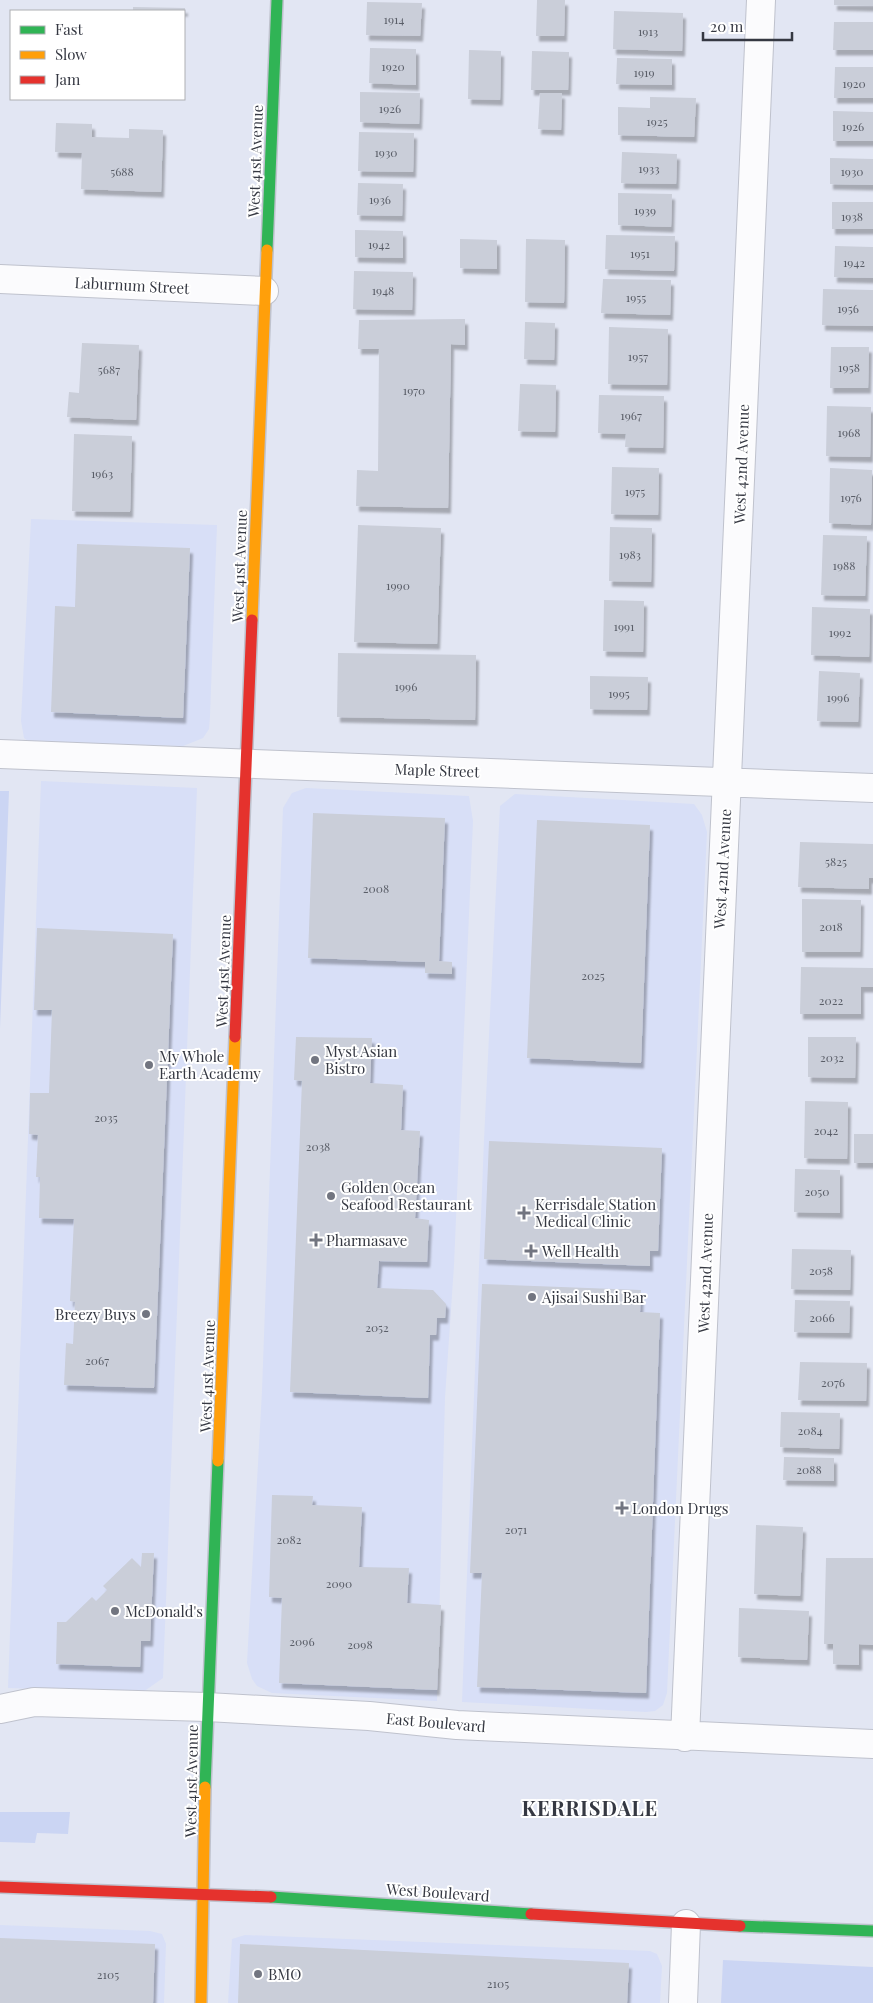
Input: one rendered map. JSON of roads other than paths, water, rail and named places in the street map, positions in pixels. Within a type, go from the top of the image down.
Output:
[{"type":"main road","name":"West 41st Avenue","points":[[201,2003],[208,1707],[276,0]]},
{"type":"main road","name":"West Boulevard","points":[[0,1887],[204,1893],[686,1924],[873,1931]]},
{"type":"street","name":"West 42nd Avenue","points":[[685,1737],[761,0]]},
{"type":"street","name":"Laburnum Street","points":[[0,279],[264,291]]},
{"type":"street","name":"Maple Street","points":[[0,754],[873,788]]},
{"type":"street","name":"East Boulevard","points":[[0,1709],[34,1702],[208,1707],[369,1716],[457,1725],[685,1737],[873,1744]]},
{"type":"street","points":[[683,2003],[686,1924]]},
{"type":"place","name":"Myst Asian Bistro","points":[[315,1060]]},
{"type":"place","name":"My Whole Earth Academy","points":[[149,1065]]},
{"type":"place","name":"Golden Ocean Seafood Restaurant","points":[[331,1196]]},
{"type":"place","name":"Kerrisdale Station Medical Clinic","points":[[524,1213]]},
{"type":"place","name":"Pharmasave","points":[[316,1240]]},
{"type":"place","name":"Well Health","points":[[531,1251]]},
{"type":"place","name":"Ajisai Sushi Bar","points":[[532,1297]]},
{"type":"place","name":"Breezy Buys","points":[[146,1314]]},
{"type":"place","name":"London Drugs","points":[[622,1508]]},
{"type":"place","name":"McDonald's","points":[[115,1611]]},
{"type":"place","name":"BMO","points":[[258,1974]]},
{"type":"district","name":"KERRISDALE","points":[[590,1807]]}]
